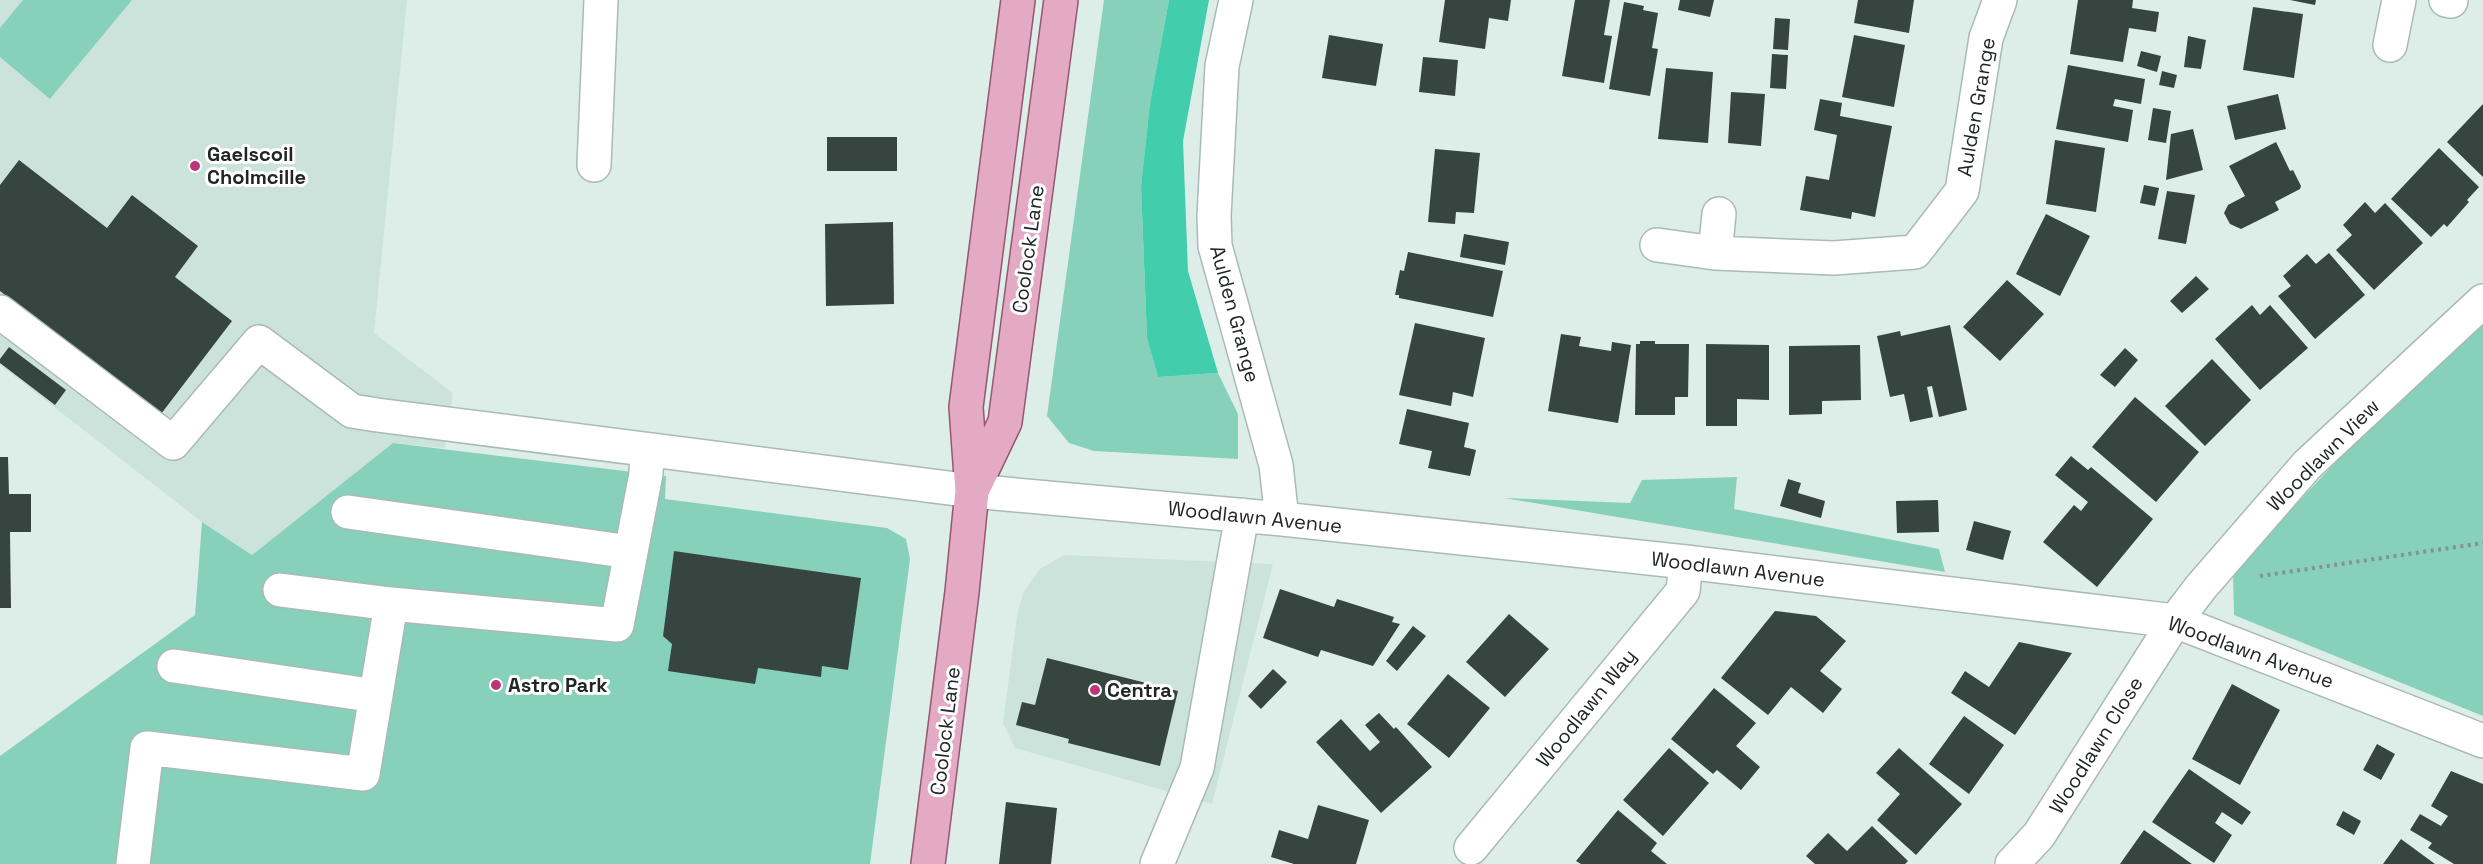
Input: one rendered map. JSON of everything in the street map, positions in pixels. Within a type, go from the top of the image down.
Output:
[{"type":"main road","name":"Coolock Lane","points":[[928,864],[962,592],[972,490],[966,407],[1018,0]]},
{"type":"main road","name":"Coolock Lane","points":[[972,490],[1005,422],[1061,0]]},
{"type":"street","points":[[594,165],[601,0]]},
{"type":"street","name":"Aulden Grange","points":[[1236,0],[1222,66],[1214,216],[1215,246],[1276,465],[1282,519]]},
{"type":"street","name":"Aulden Grange","points":[[1657,245],[1715,253],[1834,258],[1915,252],[1962,191],[1986,38],[2000,0]]},
{"type":"street","points":[[2390,45],[2399,0]]},
{"type":"street","points":[[1715,253],[1719,214]]},
{"type":"street","name":"Woodlawn View","points":[[2175,621],[2200,587],[2307,465],[2483,301]]},
{"type":"street","name":"Woodlawn Avenue","points":[[0,312],[173,443],[259,342],[352,411],[647,451],[972,490],[1282,519],[1686,562],[2175,621],[2483,741]]},
{"type":"street","points":[[280,590],[391,604],[617,625],[646,474],[647,451]]},
{"type":"street","points":[[348,512],[630,552]]},
{"type":"street","points":[[1157,864],[1197,768],[1242,515]]},
{"type":"street","name":"Woodlawn Way","points":[[1471,848],[1683,591],[1686,562]]},
{"type":"street","points":[[133,864],[147,748],[363,774],[391,604]]},
{"type":"street","name":"Woodlawn Close","points":[[2012,864],[2039,835],[2175,621]]},
{"type":"street","points":[[174,666],[376,696]]},
{"type":"path","points":[[2257,577],[2483,543]]},
{"type":"shaded area","name":"Gaelscoil Cholmcille","points":[[0,0],[407,0],[374,333],[453,393],[445,448],[393,443],[252,555],[202,522],[0,365]]},
{"type":"shaded area","points":[[1064,555],[1273,564],[1212,804],[1015,748],[1003,723],[1018,610],[1024,591],[1040,569]]},
{"type":"green space","points":[[23,0],[132,0],[50,99],[0,57],[0,28]]},
{"type":"green space","points":[[1104,0],[1169,0],[1150,103],[1141,186],[1147,338],[1158,377],[1218,373],[1238,414],[1238,459],[1094,451],[1069,443],[1047,416]]},
{"type":"green space","points":[[1169,0],[1209,0],[1183,141],[1188,271],[1218,373],[1158,377],[1147,338],[1141,186],[1150,103]]},
{"type":"green space","points":[[2483,322],[2483,716],[2234,615],[2233,571],[2352,445]]},
{"type":"green space","name":"Astro Park","points":[[393,443],[666,476],[665,499],[887,528],[906,539],[910,559],[870,864],[0,864],[0,756],[195,615],[202,522],[252,555]]},
{"type":"green space","points":[[1737,477],[1734,509],[1939,549],[1945,572],[1504,498],[1630,503],[1642,480]]},
{"type":"building","points":[[1445,0],[1511,0],[1508,21],[1489,18],[1485,49],[1439,42]]},
{"type":"building","points":[[1575,0],[1610,0],[1604,35],[1612,36],[1604,83],[1562,76]]},
{"type":"building","points":[[1680,0],[1714,0],[1710,17],[1678,10]]},
{"type":"building","points":[[1858,0],[1914,0],[1909,33],[1854,23]]},
{"type":"building","points":[[2078,0],[2133,0],[2132,8],[2159,12],[2156,32],[2129,28],[2123,62],[2070,54]]},
{"type":"building","points":[[2290,0],[2316,0],[2315,5]]},
{"type":"building","points":[[1624,2],[1644,6],[1643,10],[1658,13],[1652,48],[1658,49],[1650,96],[1609,89]]},
{"type":"building","points":[[2253,7],[2303,14],[2294,78],[2243,70]]},
{"type":"building","points":[[1775,18],[1790,19],[1788,50],[1773,49]]},
{"type":"building","points":[[1329,35],[1383,44],[1376,86],[1322,78]]},
{"type":"building","points":[[1854,35],[1905,45],[1894,107],[1842,97]]},
{"type":"building","points":[[2188,36],[2206,40],[2201,69],[2184,67]]},
{"type":"building","points":[[2141,51],[2161,56],[2157,72],[2137,66]]},
{"type":"building","points":[[1772,54],[1788,55],[1786,89],[1770,88]]},
{"type":"building","points":[[1423,57],[1458,60],[1455,96],[1419,92]]},
{"type":"building","points":[[2068,65],[2145,79],[2141,104],[2115,99],[2113,106],[2133,110],[2128,142],[2056,129]]},
{"type":"building","points":[[1666,68],[1713,72],[1708,143],[1658,139]]},
{"type":"building","points":[[2162,71],[2177,75],[2174,88],[2159,85]]},
{"type":"building","points":[[1731,92],[1765,94],[1761,146],[1728,143]]},
{"type":"building","points":[[2278,94],[2286,129],[2235,140],[2227,106]]},
{"type":"building","points":[[1820,99],[1842,103],[1840,116],[1892,126],[1875,217],[1852,212],[1851,219],[1800,210],[1806,176],[1829,180],[1837,135],[1814,130]]},
{"type":"building","points":[[2483,104],[2483,177],[2447,142]]},
{"type":"building","points":[[2153,108],[2171,111],[2166,143],[2148,140]]},
{"type":"building","points":[[2193,129],[2203,170],[2166,180],[2171,134]]},
{"type":"building","points":[[827,137],[897,137],[897,171],[827,171]]},
{"type":"building","points":[[2055,140],[2105,148],[2096,212],[2046,204]]},
{"type":"building","points":[[2276,142],[2290,171],[2293,170],[2301,186],[2300,189],[2275,202],[2279,210],[2241,229],[2230,224],[2224,213],[2228,205],[2245,196],[2229,166]]},
{"type":"building","points":[[2439,148],[2479,187],[2447,227],[2444,224],[2431,237],[2391,199]]},
{"type":"building","points":[[1435,149],[1480,153],[1474,213],[1456,212],[1455,224],[1428,222]]},
{"type":"building","points":[[19,160],[107,228],[132,195],[198,246],[175,277],[232,321],[161,414],[0,291],[0,185]]},
{"type":"building","points":[[2144,185],[2159,188],[2155,206],[2140,203]]},
{"type":"building","points":[[2167,191],[2195,195],[2186,244],[2158,239]]},
{"type":"building","points":[[2365,202],[2375,213],[2385,203],[2423,243],[2374,290],[2336,250],[2352,235],[2343,225]]},
{"type":"building","points":[[2046,214],[2090,236],[2060,296],[2016,274]]},
{"type":"building","points":[[893,222],[894,304],[826,306],[825,224]]},
{"type":"building","points":[[1464,234],[1509,242],[1505,265],[1460,257]]},
{"type":"building","points":[[1408,252],[1503,271],[1493,317],[1399,298],[1399,295],[1395,295],[1400,270],[1404,271]]},
{"type":"building","points":[[2329,253],[2365,295],[2315,339],[2278,296],[2291,286],[2283,276],[2307,254],[2316,264]]},
{"type":"building","points":[[2196,276],[2209,289],[2182,313],[2170,301]]},
{"type":"building","points":[[2007,280],[2044,314],[2000,361],[1963,327]]},
{"type":"building","points":[[2252,305],[2260,315],[2270,305],[2308,348],[2260,390],[2215,339]]},
{"type":"building","points":[[1415,323],[1485,338],[1473,397],[1453,392],[1451,406],[1399,395]]},
{"type":"building","points":[[1950,325],[1967,410],[1939,417],[1932,386],[1927,387],[1933,417],[1910,422],[1904,394],[1890,397],[1877,336],[1900,331],[1901,336]]},
{"type":"building","points":[[1561,334],[1581,337],[1579,346],[1611,351],[1612,342],[1631,345],[1618,423],[1548,411]]},
{"type":"building","points":[[1640,341],[1655,341],[1655,344],[1689,344],[1688,397],[1675,397],[1675,415],[1635,415],[1636,344],[1640,344]]},
{"type":"building","points":[[1706,344],[1769,345],[1769,400],[1737,399],[1737,426],[1706,426]]},
{"type":"building","points":[[1860,345],[1861,400],[1822,401],[1822,414],[1789,415],[1789,346]]},
{"type":"building","points":[[9,347],[66,390],[55,405],[0,363],[0,359]]},
{"type":"building","points":[[2125,348],[2138,360],[2115,387],[2100,375]]},
{"type":"building","points":[[2212,359],[2251,400],[2205,446],[2165,406]]},
{"type":"building","points":[[2135,397],[2199,452],[2156,502],[2092,447]]},
{"type":"building","points":[[1407,409],[1469,423],[1464,447],[1476,450],[1470,476],[1428,468],[1432,451],[1399,444]]},
{"type":"building","points":[[2071,456],[2088,470],[2091,467],[2153,519],[2097,587],[2043,542],[2074,505],[2081,511],[2088,502],[2055,475]]},
{"type":"building","points":[[0,457],[8,457],[9,494],[31,494],[31,532],[10,532],[11,608],[0,608]]},
{"type":"building","points":[[1788,479],[1801,483],[1798,493],[1825,501],[1821,518],[1780,506]]},
{"type":"building","points":[[1938,500],[1939,532],[1897,533],[1896,501]]},
{"type":"building","points":[[1974,521],[2011,531],[2003,560],[1966,550]]},
{"type":"building","points":[[674,551],[861,578],[848,670],[822,666],[821,677],[758,668],[755,684],[668,671],[672,644],[663,636]]},
{"type":"building","points":[[1280,589],[1334,607],[1337,599],[1394,617],[1392,622],[1400,624],[1373,666],[1321,650],[1318,657],[1263,638]]},
{"type":"building","points":[[1775,611],[1816,616],[1846,641],[1820,671],[1842,689],[1823,713],[1791,687],[1768,715],[1721,678]]},
{"type":"building","points":[[1509,614],[1549,649],[1505,697],[1466,662]]},
{"type":"building","points":[[1413,626],[1426,636],[1397,671],[1386,661]]},
{"type":"building","points":[[2019,642],[2072,653],[2015,735],[1951,693],[1965,671],[1989,687]]},
{"type":"building","points":[[1047,658],[1178,691],[1160,766],[1068,743],[1069,739],[1016,725],[1022,702],[1035,705]]},
{"type":"building","points":[[1273,669],[1287,682],[1261,709],[1248,696]]},
{"type":"building","points":[[1448,674],[1490,708],[1449,758],[1407,724]]},
{"type":"building","points":[[2232,684],[2280,710],[2240,785],[2192,759]]},
{"type":"building","points":[[1714,688],[1756,723],[1736,746],[1760,767],[1741,790],[1717,770],[1713,774],[1671,739]]},
{"type":"building","points":[[1379,713],[1394,729],[1396,727],[1432,767],[1381,813],[1316,742],[1341,719],[1370,751],[1380,742],[1365,725]]},
{"type":"building","points":[[1964,716],[2004,745],[1969,794],[1929,764]]},
{"type":"building","points":[[2377,744],[2395,754],[2381,780],[2363,770]]},
{"type":"building","points":[[1669,748],[1709,783],[1663,836],[1623,800]]},
{"type":"building","points":[[1899,748],[1962,804],[1916,855],[1877,820],[1900,794],[1876,773]]},
{"type":"building","points":[[2189,769],[2251,812],[2242,825],[2222,812],[2215,823],[2232,835],[2214,863],[2152,822]]},
{"type":"building","points":[[2451,771],[2483,784],[2483,864],[2454,864],[2428,848],[2432,843],[2410,830],[2420,814],[2441,826],[2448,816],[2431,806]]},
{"type":"building","points":[[1006,802],[1057,808],[1051,864],[999,864]]},
{"type":"building","points":[[1318,805],[1369,820],[1356,864],[1294,864],[1271,857],[1279,830],[1308,839]]},
{"type":"building","points":[[1618,810],[1657,843],[1651,851],[1667,864],[1581,864],[1576,861]]},
{"type":"building","points":[[2343,811],[2361,821],[2354,835],[2336,825]]},
{"type":"building","points":[[1872,826],[1908,861],[1905,864],[1815,864],[1806,856],[1828,833],[1847,851]]},
{"type":"building","points":[[2144,830],[2192,864],[2120,864]]},
{"type":"building","points":[[2401,839],[2435,864],[2383,864]]},
{"type":"place","name":"Gaelscoil Cholmcille","points":[[195,166]]},
{"type":"place","name":"Astro Park","points":[[496,685]]},
{"type":"place","name":"Centra","points":[[1095,690]]}]
